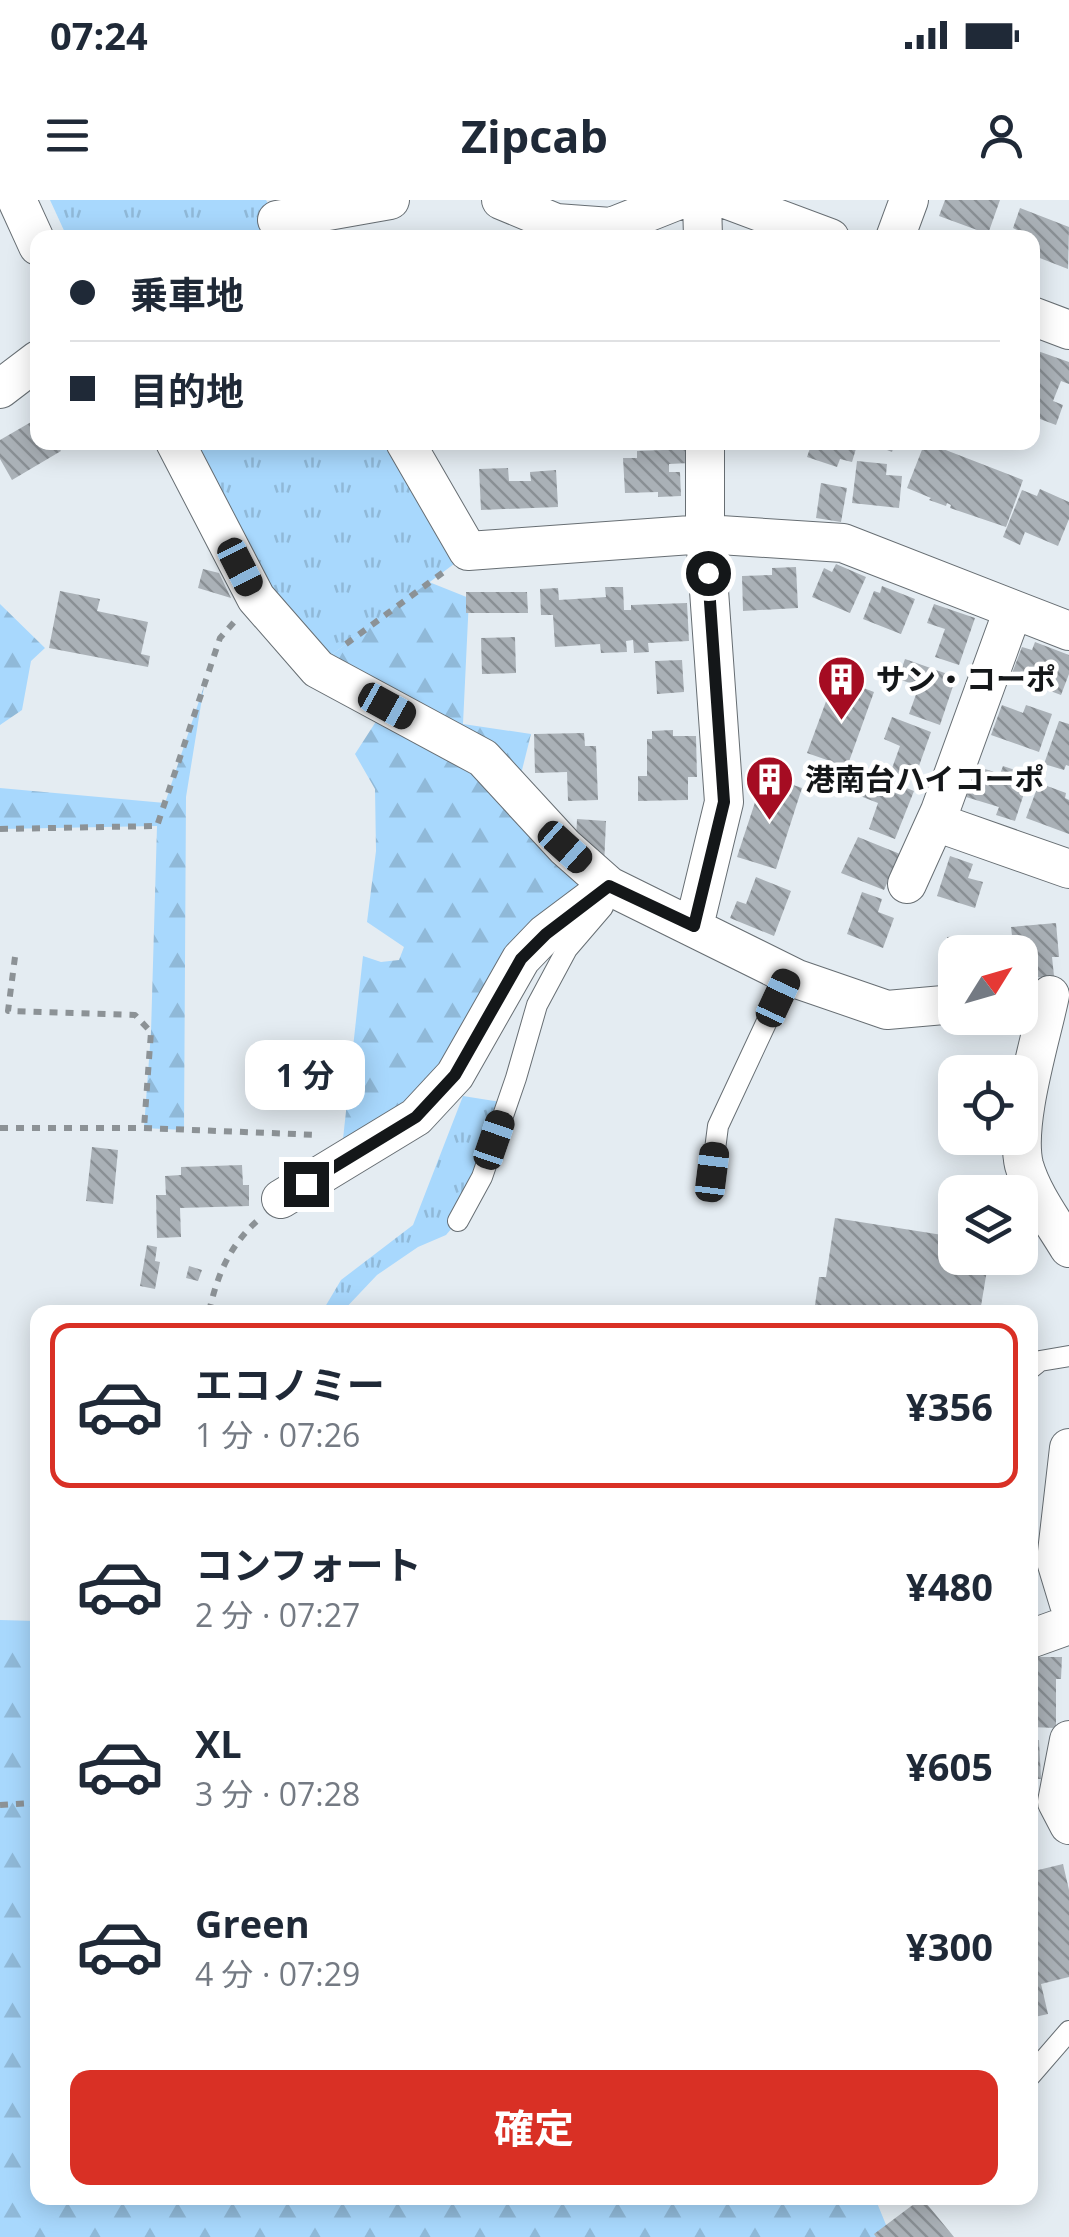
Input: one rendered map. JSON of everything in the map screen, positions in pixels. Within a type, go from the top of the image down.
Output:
[{"type":"street","points":[[17,200],[31,230]]},
{"type":"street","points":[[276,219],[390,200]]},
{"type":"street","points":[[500,200],[556,223],[610,228],[679,200]]},
{"type":"street","points":[[702,200],[703,230]]},
{"type":"street","points":[[728,200],[809,230]]},
{"type":"street","points":[[898,230],[909,200]]},
{"type":"street","points":[[1040,319],[1069,330]]},
{"type":"street","points":[[0,389],[30,366]]},
{"type":"street","points":[[179,450],[256,598],[318,669],[483,758],[565,847],[609,886],[797,980],[887,1010],[938,1006]]},
{"type":"street","points":[[411,450],[468,551],[705,534],[844,543],[1069,630]]},
{"type":"street","points":[[694,926],[724,802],[705,534],[704,450]]},
{"type":"street","points":[[907,884],[940,811],[1013,610]]},
{"type":"street","points":[[940,811],[944,825],[1069,869]]},
{"type":"street","points":[[281,1200],[413,1120],[455,1075],[521,959],[546,934],[609,886]]},
{"type":"street","points":[[1046,996],[1023,1115],[1022,1148],[1024,1166],[1069,1248]]},
{"type":"street","points":[[1069,1448],[1056,1561],[1069,1604]]},
{"type":"street","points":[[1038,1636],[1069,1625]]},
{"type":"street","points":[[1069,1740],[1056,1802],[1069,1825]]},
{"type":"lane","points":[[458,1221],[482,1177],[537,1006],[567,949],[604,906],[609,886]]},
{"type":"lane","points":[[712,1172],[718,1126],[789,974]]},
{"type":"lane","points":[[1038,1366],[1069,1356]]},
{"type":"lane","points":[[1038,2067],[1069,2031]]},
{"type":"path","points":[[344,646],[454,564]]},
{"type":"path","points":[[0,830],[157,826],[220,638],[256,598]]},
{"type":"path","points":[[15,957],[8,1011],[135,1016],[151,1032],[144,1128]]},
{"type":"path","points":[[0,1128],[144,1128],[316,1135],[375,1143]]},
{"type":"path","points":[[211,1305],[229,1252],[281,1200]]},
{"type":"path","points":[[0,1806],[30,1803]]},
{"type":"green space","points":[[50,200],[266,200],[283,230],[64,230]]},
{"type":"green space","points":[[192,450],[409,450],[468,551],[330,656],[256,598]]},
{"type":"green space","points":[[429,582],[469,598],[463,724],[531,734],[516,794],[609,886],[545,934],[455,1075],[375,1143],[343,1139],[363,956],[381,962],[399,960],[404,947],[367,922],[376,851],[375,789],[355,754],[386,706],[330,656]]},
{"type":"green space","points":[[0,604],[45,648],[31,661],[22,710],[0,725]]},
{"type":"green space","points":[[204,686],[186,797],[184,1130],[144,1128],[157,826],[0,829],[0,788],[165,803]]},
{"type":"green space","points":[[463,1096],[507,1103],[458,1221],[446,1235],[418,1247],[377,1275],[349,1305],[326,1305],[341,1280],[413,1225]]},
{"type":"green space","points":[[0,1620],[30,1621],[30,2205],[878,2205],[891,2237],[0,2237]]},
{"type":"building","points":[[945,200],[1000,200],[989,230],[977,230],[939,216]]},
{"type":"building","points":[[1020,208],[1069,227],[1068,269],[1040,258],[1040,230],[1013,228]]},
{"type":"building","points":[[1040,352],[1069,362],[1069,384],[1061,381],[1053,401],[1063,405],[1056,425],[1040,419]]},
{"type":"building","points":[[30,423],[30,450],[61,451],[12,480],[0,459],[0,440]]},
{"type":"building","points":[[689,450],[690,463],[669,464],[669,472],[680,472],[681,496],[625,493],[623,458],[637,458],[637,451]]},
{"type":"building","points":[[809,450],[856,450],[852,462],[840,459],[837,467],[807,457]]},
{"type":"building","points":[[922,450],[946,450],[1023,480],[1006,527],[950,508],[947,503],[946,506],[929,500],[907,488]]},
{"type":"building","points":[[857,461],[887,464],[886,475],[902,476],[899,508],[852,503]]},
{"type":"building","points":[[508,468],[509,481],[531,481],[530,472],[556,470],[558,507],[481,510],[479,469]]},
{"type":"building","points":[[821,483],[847,488],[841,522],[816,518]]},
{"type":"building","points":[[1040,489],[1069,502],[1069,519],[1058,546],[1025,532],[1020,545],[1003,537],[1022,490],[1037,496]]},
{"type":"building","points":[[836,564],[866,577],[850,613],[812,597],[824,568],[832,572]]},
{"type":"building","points":[[796,567],[798,608],[743,611],[742,576],[772,575],[772,568]]},
{"type":"building","points":[[203,569],[219,573],[231,598],[198,588]]},
{"type":"building","points":[[882,586],[915,599],[901,634],[863,619],[874,591],[880,593]]},
{"type":"building","points":[[605,587],[623,587],[624,610],[631,610],[631,605],[687,603],[689,641],[648,643],[649,652],[634,653],[633,640],[626,641],[627,652],[601,653],[600,644],[555,647],[553,615],[541,615],[540,589],[558,588],[559,600],[606,597]]},
{"type":"building","points":[[60,591],[100,599],[97,611],[148,622],[141,654],[150,656],[148,667],[49,648]]},
{"type":"building","points":[[466,592],[527,592],[528,613],[466,613]]},
{"type":"building","points":[[934,604],[975,618],[959,665],[935,657],[945,629],[927,623]]},
{"type":"building","points":[[515,637],[516,673],[482,674],[481,638]]},
{"type":"building","points":[[1035,642],[1069,655],[1069,674],[1061,695],[1011,676],[1022,647],[1032,650]]},
{"type":"building","points":[[905,659],[956,677],[940,725],[909,714],[919,686],[898,679]]},
{"type":"building","points":[[682,660],[684,692],[657,694],[655,661]]},
{"type":"building","name":"サン・コーポ","points":[[835,677],[874,692],[847,767],[807,753]]},
{"type":"building","points":[[1002,705],[1023,713],[1026,705],[1052,714],[1039,752],[991,735]]},
{"type":"building","points":[[892,717],[931,732],[914,780],[891,771],[900,746],[884,739]]},
{"type":"building","points":[[1059,721],[1069,724],[1069,766],[1064,770],[1044,764]]},
{"type":"building","points":[[673,730],[673,736],[696,736],[697,777],[688,777],[688,800],[638,801],[638,776],[647,776],[647,739],[652,739],[652,731]]},
{"type":"building","points":[[584,733],[585,746],[596,746],[598,800],[568,801],[567,772],[535,773],[534,734]]},
{"type":"building","points":[[976,766],[1000,774],[1003,766],[1030,775],[1015,821],[996,815],[999,807],[966,797]]},
{"type":"building","points":[[863,771],[914,791],[895,839],[869,829],[878,803],[855,794]]},
{"type":"building","name":"港南台ハイコーポ","points":[[764,775],[802,788],[776,869],[737,857]]},
{"type":"building","points":[[1039,783],[1066,793],[1069,834],[1026,818]]},
{"type":"building","points":[[577,819],[606,821],[604,866],[576,840]]},
{"type":"building","points":[[858,837],[900,854],[884,890],[841,873]]},
{"type":"building","points":[[950,856],[973,864],[968,878],[983,882],[975,908],[937,896]]},
{"type":"building","points":[[756,877],[791,891],[774,936],[730,918],[737,901],[746,904]]},
{"type":"building","points":[[862,892],[882,899],[878,912],[894,918],[883,948],[847,934]]},
{"type":"building","points":[[1056,923],[1059,957],[1052,957],[1054,976],[1038,977],[1038,935],[1012,935],[1011,927]]},
{"type":"building","points":[[92,1147],[118,1150],[113,1204],[86,1201]]},
{"type":"building","points":[[242,1165],[243,1185],[249,1185],[249,1206],[180,1208],[181,1237],[157,1238],[156,1195],[166,1195],[165,1176],[181,1175],[181,1167]]},
{"type":"building","points":[[835,1218],[938,1234],[938,1275],[986,1275],[981,1305],[815,1305],[819,1277],[826,1277]]},
{"type":"building","points":[[147,1245],[157,1247],[155,1261],[160,1262],[155,1289],[140,1286]]},
{"type":"building","points":[[189,1266],[202,1270],[198,1281],[186,1278]]},
{"type":"building","points":[[1038,1657],[1062,1657],[1061,1679],[1056,1679],[1056,1728],[1038,1727]]},
{"type":"building","points":[[1038,1740],[1039,1740],[1038,1779]]},
{"type":"building","points":[[1063,1864],[1069,1890],[1069,1977],[1041,1984],[1048,2014],[1038,2016],[1038,1870]]},
{"type":"building","points":[[913,2205],[928,2205],[954,2237],[876,2237],[874,2234]]},
{"type":"place","name":"サン・コーポ","points":[[841,722]]},
{"type":"place","name":"港南台ハイコーポ","points":[[770,822]]},
{"type":"route","points":[[306,1184],[413,1120],[455,1075],[521,959],[546,934],[609,886],[694,926],[724,802],[708,573]]}]
